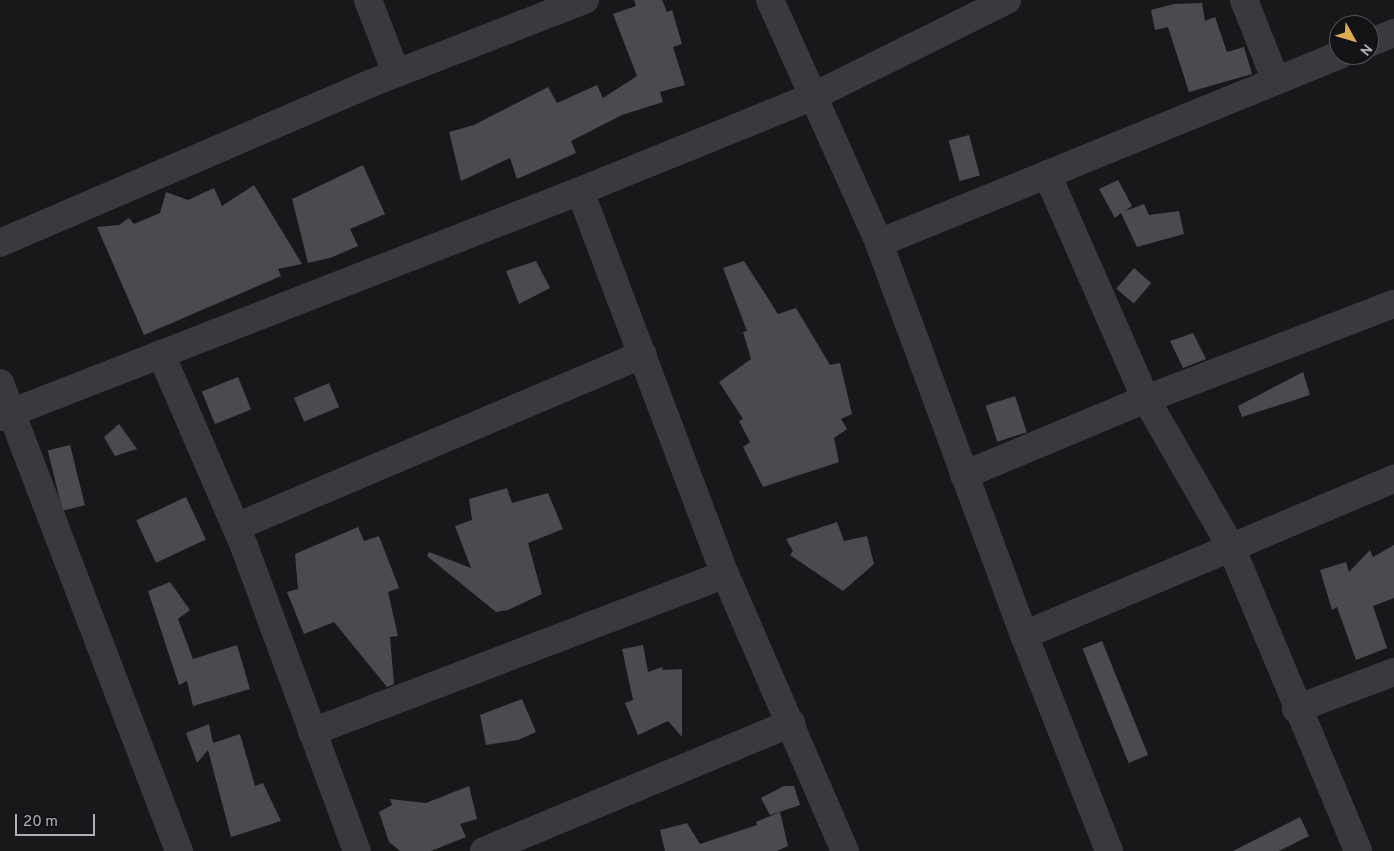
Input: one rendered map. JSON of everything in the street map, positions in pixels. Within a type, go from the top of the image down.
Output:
[{"type":"street","points":[[368,0],[396,73]]},
{"type":"street","points":[[0,244],[542,8],[584,0]]},
{"type":"street","points":[[770,0],[812,98],[879,243],[1024,635],[1109,851]]},
{"type":"street","points":[[6,414],[580,191],[812,98],[1007,0]]},
{"type":"street","points":[[1244,0],[1276,81]]},
{"type":"street","points":[[1379,39],[1394,33]]},
{"type":"street","points":[[879,243],[1329,59]]},
{"type":"street","points":[[1047,174],[1146,399],[1230,546],[1296,709],[1358,851]]},
{"type":"street","points":[[580,191],[725,574],[791,723],[844,851]]},
{"type":"street","points":[[964,475],[1146,399],[1394,304]]},
{"type":"street","points":[[160,354],[236,527],[357,851]]},
{"type":"street","points":[[236,527],[643,354]]},
{"type":"street","points":[[0,383],[6,414],[179,851]]},
{"type":"street","points":[[1024,635],[1230,546],[1394,479]]},
{"type":"street","points":[[312,732],[725,574]]},
{"type":"street","points":[[1296,709],[1394,672]]},
{"type":"street","points":[[484,851],[791,723]]},
{"type":"building","points":[[634,0],[662,0],[667,12],[672,10],[682,44],[673,47],[685,85],[660,92],[663,102],[622,115],[571,141],[576,153],[517,179],[510,158],[461,181],[449,132],[474,125],[548,87],[557,103],[597,85],[603,98],[637,76],[613,14],[636,6]]},
{"type":"building","points":[[1202,3],[1205,21],[1215,17],[1227,52],[1244,47],[1252,74],[1189,92],[1168,27],[1155,30],[1151,10],[1174,4]]},
{"type":"building","points":[[969,135],[980,176],[960,181],[949,140]]},
{"type":"building","points":[[363,165],[385,214],[350,229],[358,246],[330,258],[308,263],[292,199]]},
{"type":"building","points":[[1118,180],[1132,206],[1125,211],[1144,204],[1149,215],[1179,211],[1184,234],[1137,247],[1121,213],[1115,218],[1099,189]]},
{"type":"building","points":[[254,185],[302,264],[278,269],[281,276],[144,335],[97,227],[119,225],[129,218],[134,224],[160,213],[166,192],[188,200],[214,188],[222,206]]},
{"type":"building","points":[[536,261],[550,288],[519,304],[506,271]]},
{"type":"building","points":[[744,261],[778,314],[796,308],[830,365],[840,363],[852,414],[841,419],[847,429],[834,438],[839,462],[763,487],[743,447],[750,442],[739,421],[743,419],[719,382],[751,359],[743,332],[747,331],[723,268]]},
{"type":"building","points":[[1134,268],[1151,283],[1134,303],[1116,288]]},
{"type":"building","points":[[1193,333],[1206,359],[1183,368],[1170,341]]},
{"type":"building","points":[[1303,372],[1310,395],[1242,417],[1238,406]]},
{"type":"building","points":[[238,377],[251,409],[215,424],[202,392]]},
{"type":"building","points":[[329,383],[339,407],[304,422],[294,398]]},
{"type":"building","points":[[1015,396],[1027,432],[997,442],[986,406]]},
{"type":"building","points":[[119,424],[137,449],[115,456],[104,437]]},
{"type":"building","points":[[70,445],[85,505],[63,511],[48,451]]},
{"type":"building","points":[[507,488],[512,503],[548,493],[563,529],[528,543],[542,594],[508,610],[496,612],[427,556],[429,552],[471,568],[455,526],[472,520],[469,499]]},
{"type":"building","points":[[186,497],[206,540],[156,563],[136,520]]},
{"type":"building","points":[[837,522],[844,541],[867,536],[874,564],[843,591],[790,555],[793,551],[786,539]]},
{"type":"building","points":[[358,527],[364,541],[379,536],[399,588],[388,592],[398,636],[390,637],[394,684],[387,687],[334,622],[304,634],[287,592],[298,589],[295,554]]},
{"type":"building","points":[[1394,545],[1394,598],[1373,606],[1387,648],[1356,660],[1337,607],[1332,610],[1320,570],[1346,562],[1349,572],[1370,550],[1373,557]]},
{"type":"building","points":[[170,582],[190,610],[178,619],[193,659],[237,645],[250,689],[193,706],[187,681],[179,685],[148,591]]},
{"type":"building","points":[[1102,641],[1148,755],[1129,763],[1083,649]]},
{"type":"building","points":[[643,645],[648,672],[662,667],[663,670],[682,669],[682,737],[668,721],[638,735],[625,703],[633,700],[622,649]]},
{"type":"building","points":[[522,699],[536,732],[518,740],[486,745],[480,715]]},
{"type":"building","points":[[209,724],[213,743],[240,734],[255,786],[263,783],[281,821],[231,837],[208,750],[197,763],[186,733]]},
{"type":"building","points":[[469,786],[477,819],[460,824],[466,837],[431,851],[400,851],[389,842],[379,812],[392,805],[390,799],[426,803]]},
{"type":"building","points":[[784,786],[794,786],[800,805],[770,815],[761,798]]},
{"type":"building","points":[[780,812],[788,846],[777,851],[665,851],[660,830],[687,823],[700,844],[757,825],[756,822]]},
{"type":"building","points":[[1300,817],[1309,836],[1279,851],[1233,851]]}]
